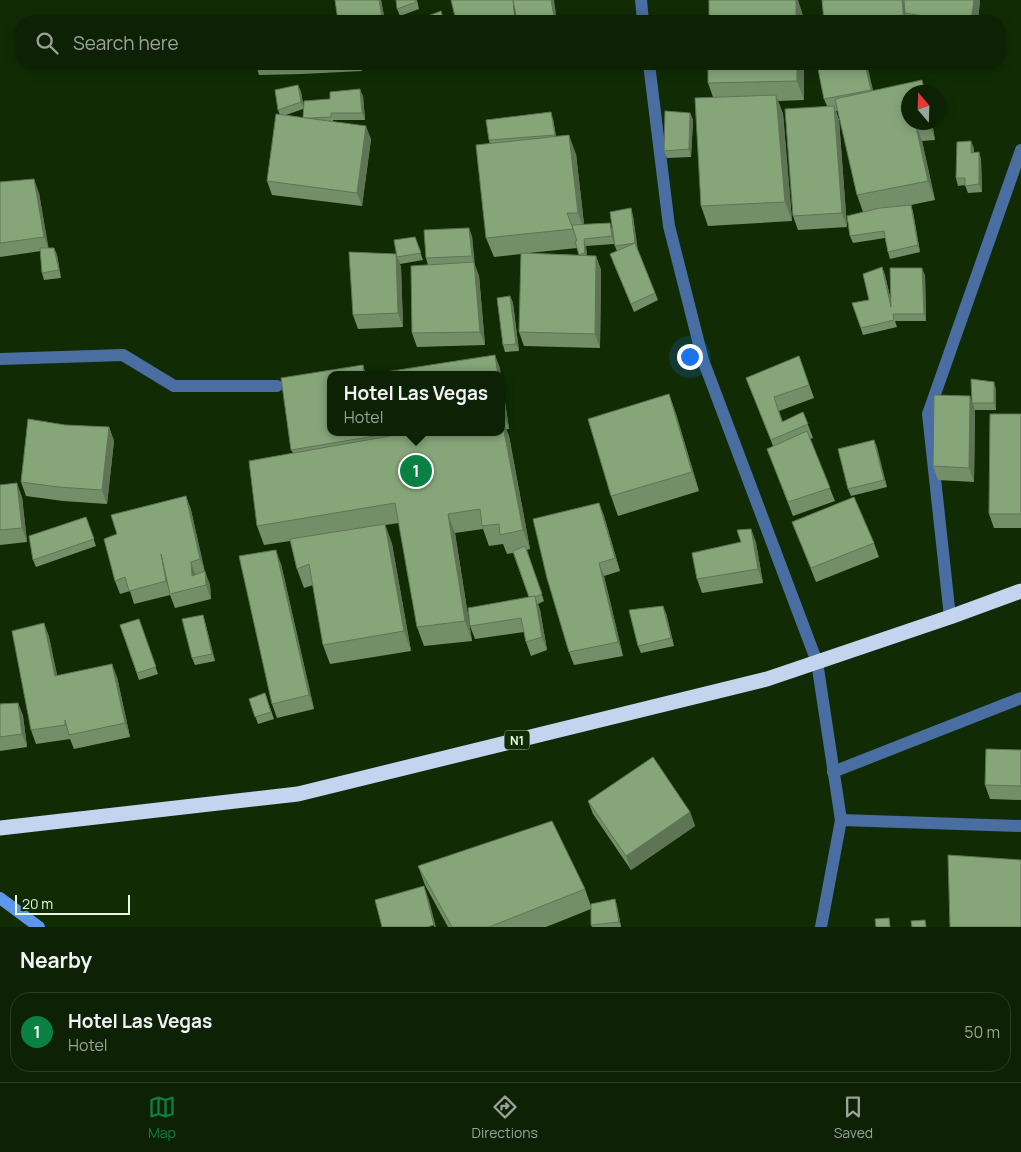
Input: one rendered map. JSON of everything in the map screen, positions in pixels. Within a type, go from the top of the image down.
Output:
[{"type":"highway","name":"N1","points":[[0,828],[298,794],[767,678],[950,617],[1021,590]]},
{"type":"main road","points":[[0,898],[39,927]]},
{"type":"street","points":[[641,0],[642,15]]},
{"type":"street","points":[[650,70],[669,226],[703,360],[817,662],[841,820],[822,927]]},
{"type":"street","points":[[950,617],[928,414],[1021,150]]},
{"type":"street","points":[[0,359],[123,355],[174,386],[277,386]]},
{"type":"street","points":[[833,772],[1021,698]]},
{"type":"street","points":[[841,820],[1021,826]]},
{"type":"building","points":[[335,0],[379,0],[382,15],[337,15]]},
{"type":"building","points":[[396,0],[416,0],[416,2],[397,9]]},
{"type":"building","points":[[451,0],[513,0],[514,15],[455,15]]},
{"type":"building","points":[[513,0],[551,0],[554,15],[516,15]]},
{"type":"building","points":[[709,0],[796,0],[796,15],[709,15]]},
{"type":"building","points":[[822,0],[902,0],[903,15],[823,15]]},
{"type":"building","points":[[904,0],[974,0],[972,15],[917,15],[905,13]]},
{"type":"building","points":[[441,11],[442,15],[430,15]]},
{"type":"building","points":[[708,70],[797,70],[797,81],[708,83]]},
{"type":"building","points":[[818,70],[866,70],[871,90],[824,99]]},
{"type":"building","points":[[922,80],[923,85],[901,85],[901,130],[917,130],[928,181],[857,195],[835,99]]},
{"type":"building","points":[[298,85],[301,102],[278,110],[275,90]]},
{"type":"building","points":[[360,89],[362,113],[331,113],[331,117],[303,118],[304,101],[330,99],[330,92]]},
{"type":"building","points":[[776,95],[785,202],[701,206],[695,98]]},
{"type":"building","points":[[834,106],[842,213],[793,216],[785,109]]},
{"type":"building","points":[[665,111],[690,113],[689,149],[664,151]]},
{"type":"building","points":[[551,112],[555,135],[489,140],[486,120]]},
{"type":"building","points":[[276,114],[366,126],[357,193],[267,181]]},
{"type":"building","points":[[569,135],[578,213],[567,213],[573,229],[486,238],[476,145]]},
{"type":"building","points":[[971,141],[971,153],[979,152],[979,184],[965,186],[965,178],[956,178],[957,142]]},
{"type":"building","points":[[34,179],[44,237],[0,243],[0,182]]},
{"type":"building","points":[[911,205],[918,245],[888,252],[884,231],[850,236],[847,216],[880,208]]},
{"type":"building","points":[[631,208],[635,243],[615,246],[610,212]]},
{"type":"building","points":[[610,223],[612,236],[584,239],[585,253],[579,255],[572,225]]},
{"type":"building","points":[[469,228],[472,256],[426,258],[424,230]]},
{"type":"building","points":[[415,237],[421,253],[397,257],[394,240]]},
{"type":"building","points":[[635,243],[655,293],[631,304],[610,254]]},
{"type":"building","points":[[40,248],[54,248],[59,270],[42,273]]},
{"type":"building","points":[[349,252],[396,254],[398,313],[353,315]]},
{"type":"building","points":[[521,253],[596,256],[595,334],[519,332]]},
{"type":"building","points":[[474,262],[480,332],[412,333],[411,266]]},
{"type":"building","points":[[882,267],[891,307],[890,268],[922,268],[924,314],[893,314],[894,320],[861,328],[852,303],[869,300],[863,274]]},
{"type":"building","points":[[510,296],[516,344],[503,345],[497,298]]},
{"type":"building","points":[[495,355],[497,371],[392,371]]},
{"type":"building","points":[[799,356],[809,385],[774,397],[782,422],[803,412],[808,424],[771,440],[746,378]]},
{"type":"building","points":[[363,365],[364,371],[327,371],[327,436],[374,436],[291,450],[281,378]]},
{"type":"building","points":[[971,379],[994,382],[994,403],[972,403]]},
{"type":"building","points":[[669,394],[692,472],[611,496],[588,419]]},
{"type":"building","points":[[934,395],[970,396],[969,468],[933,466]]},
{"type":"building","points":[[990,414],[1021,414],[1021,514],[989,514]]},
{"type":"building","points":[[28,419],[65,425],[109,427],[102,490],[21,482]]},
{"type":"building","points":[[807,431],[830,488],[788,502],[767,449]]},
{"type":"building","points":[[390,436],[505,436],[523,530],[500,535],[499,524],[482,526],[480,509],[448,514],[465,621],[417,627],[395,503],[257,526],[249,461]]},
{"type":"building","points":[[874,440],[884,480],[848,489],[838,449]]},
{"type":"building","points":[[17,483],[22,528],[0,530],[0,485]]},
{"type":"building","points":[[186,496],[200,559],[191,562],[192,576],[205,571],[206,585],[170,594],[161,554],[166,581],[129,591],[125,577],[115,581],[104,539],[117,534],[111,515]]},
{"type":"building","points":[[854,497],[874,543],[811,568],[792,522]]},
{"type":"building","points":[[599,503],[615,558],[599,563],[618,642],[569,652],[547,578],[533,519]]},
{"type":"building","points":[[86,517],[94,539],[33,560],[29,536]]},
{"type":"building","points":[[385,524],[404,631],[323,645],[309,564],[297,569],[290,539]]},
{"type":"building","points":[[751,529],[758,569],[697,579],[692,553],[741,542],[737,530]]},
{"type":"building","points":[[525,546],[542,594],[535,597],[529,597],[513,551]]},
{"type":"building","points":[[276,550],[309,695],[272,704],[239,556]]},
{"type":"building","points":[[535,596],[542,637],[526,642],[521,618],[470,626],[468,608]]},
{"type":"building","points":[[663,606],[671,638],[638,646],[629,610]]},
{"type":"building","points":[[203,615],[212,654],[192,658],[182,619]]},
{"type":"building","points":[[139,619],[156,667],[137,673],[120,625]]},
{"type":"building","points":[[44,623],[55,676],[112,664],[125,723],[69,735],[65,720],[65,725],[31,730],[12,631]]},
{"type":"building","points":[[265,693],[271,712],[255,717],[249,699]]},
{"type":"building","points":[[18,703],[22,734],[0,737],[0,704]]},
{"type":"building","points":[[986,749],[1021,750],[1021,786],[985,785]]},
{"type":"building","points":[[653,757],[690,812],[626,856],[588,801]]},
{"type":"building","points":[[552,821],[585,889],[489,927],[452,927],[418,866]]},
{"type":"building","points":[[948,855],[1021,860],[1021,927],[950,927]]},
{"type":"building","points":[[424,886],[434,925],[427,927],[382,927],[375,900]]},
{"type":"building","points":[[615,899],[619,922],[591,925],[591,904]]},
{"type":"building","points":[[889,918],[890,927],[876,927],[875,919]]},
{"type":"building","points":[[925,920],[926,927],[912,927],[911,921]]},
{"type":"place","name":"Hotel Las Vegas","points":[[416,471]]}]
